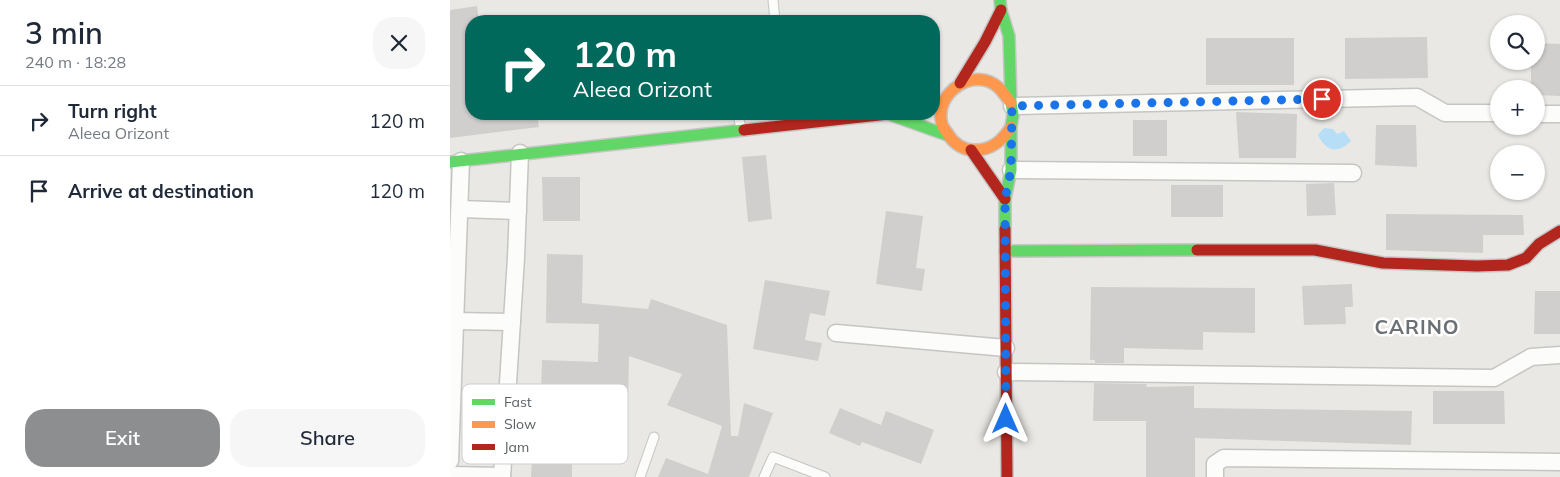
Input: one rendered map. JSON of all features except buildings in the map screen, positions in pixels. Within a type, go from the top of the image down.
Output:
[{"type":"street","points":[[940,100],[960,83],[986,42],[1001,5]]},
{"type":"street","points":[[1001,5],[1009,36],[1013,115],[1011,127],[1011,170],[1005,199],[1007,477]]},
{"type":"street","points":[[960,83],[972,79],[984,79],[995,84],[1005,92],[1011,105]]},
{"type":"street","points":[[1011,105],[1417,97],[1445,113],[1490,114]]},
{"type":"street","points":[[940,104],[941,118],[947,135]]},
{"type":"street","points":[[1545,114],[1560,114]]},
{"type":"street","points":[[450,461],[460,209],[456,162],[520,153],[742,129],[779,120]]},
{"type":"street","points":[[905,120],[947,135],[954,142],[971,150],[983,150],[995,146],[1004,138],[1011,127]]},
{"type":"street","points":[[971,150],[1005,199]]},
{"type":"street","points":[[508,384],[520,153]]},
{"type":"street","points":[[1011,170],[1353,173]]},
{"type":"street","points":[[460,209],[518,211]]},
{"type":"street","points":[[1005,250],[1315,250],[1383,263],[1508,265],[1526,258],[1540,244],[1560,231]]},
{"type":"street","points":[[456,321],[512,322]]},
{"type":"street","points":[[836,333],[1006,348]]},
{"type":"street","points":[[1006,372],[1494,378],[1531,357],[1560,354]]},
{"type":"street","points":[[1215,477],[1215,464],[1224,458],[1560,462]]},
{"type":"street","points":[[450,475],[502,477],[503,464]]},
{"type":"lane","points":[[773,0],[774,15]]},
{"type":"lane","points":[[740,120],[742,129]]},
{"type":"lane","points":[[640,477],[654,437]]},
{"type":"lane","points":[[764,477],[773,457],[825,477]]},
{"type":"water","points":[[1324,128],[1333,129],[1337,134],[1344,131],[1351,141],[1341,148],[1329,148],[1321,141],[1318,135]]},
{"type":"traffic: fast","points":[[1000,0],[1009,36],[1013,115],[1011,127],[1011,170],[1005,199],[1005,229]]},
{"type":"traffic: fast","points":[[905,120],[947,135]]},
{"type":"traffic: fast","points":[[450,162],[744,130]]},
{"type":"traffic: fast","points":[[1005,251],[1197,250]]},
{"type":"traffic: slow","points":[[1011,103],[999,88],[989,82],[979,80],[968,81],[950,93],[944,102],[941,113],[942,125],[950,137],[955,143],[969,150],[991,147],[1000,141],[1011,127]]},
{"type":"traffic: jam","points":[[960,83],[985,42],[1001,10]]},
{"type":"traffic: jam","points":[[744,130],[834,120]]},
{"type":"traffic: jam","points":[[971,150],[1005,199]]},
{"type":"traffic: jam","points":[[1005,229],[1007,477]]},
{"type":"traffic: jam","points":[[1197,250],[1315,250],[1383,263],[1508,265],[1526,258],[1539,244],[1560,231]]},
{"type":"district","name":"CARINO","points":[[1417,327]]},
{"type":"route","points":[[1006,419],[1005,199],[1011,170],[1012,106],[1322,99]]}]
